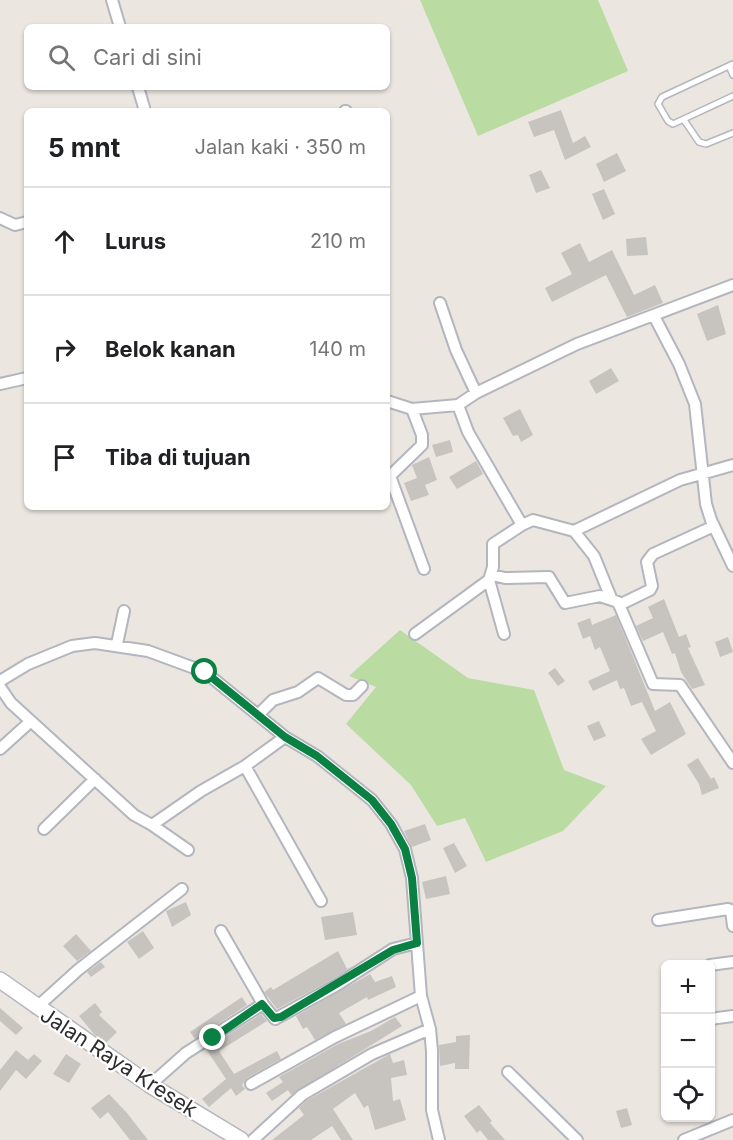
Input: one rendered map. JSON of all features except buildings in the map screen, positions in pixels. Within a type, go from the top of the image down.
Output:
[{"type":"main road","name":"Jalan Raya Kresek","points":[[0,980],[36,1008],[150,1086],[241,1140]]},
{"type":"street","points":[[112,0],[119,24]]},
{"type":"street","points":[[139,90],[144,108]]},
{"type":"street","points":[[0,218],[15,225],[24,223]]},
{"type":"street","points":[[390,402],[412,409],[458,405],[476,393],[577,344],[733,285]]},
{"type":"street","points":[[440,303],[456,351],[476,393]]},
{"type":"street","points":[[654,316],[680,364],[694,404],[706,504],[733,566]]},
{"type":"street","points":[[0,384],[24,379]]},
{"type":"street","points":[[458,405],[468,432],[522,525]]},
{"type":"street","points":[[412,409],[422,435],[422,446],[390,476],[424,569]]},
{"type":"street","points":[[573,531],[628,503],[702,474],[733,465]]},
{"type":"street","points":[[504,634],[491,577],[493,544],[533,520],[573,531],[594,556],[653,684],[680,685],[732,758]]},
{"type":"street","points":[[415,634],[491,577],[549,577],[565,603],[600,596],[615,601],[651,591],[647,562],[652,554],[714,526]]},
{"type":"street","points":[[118,642],[124,611]]},
{"type":"street","points":[[0,681],[28,664],[72,646],[118,642],[148,651],[205,672],[285,737],[317,756],[372,800],[391,824],[405,849],[412,878],[421,996],[430,1029],[432,1110],[439,1140]]},
{"type":"street","points":[[258,715],[273,700],[298,692],[318,678],[346,695],[353,695],[362,686]]},
{"type":"street","points":[[0,687],[11,703],[134,814],[188,850]]},
{"type":"street","points":[[0,749],[31,721]]},
{"type":"street","points":[[152,825],[201,791],[245,766],[285,737]]},
{"type":"street","points":[[245,766],[321,901]]},
{"type":"street","points":[[44,829],[95,779]]},
{"type":"street","points":[[36,1008],[78,970],[182,889]]},
{"type":"street","points":[[658,920],[728,909],[733,926]]},
{"type":"street","points":[[221,931],[262,1004],[274,1018],[281,1017],[393,950],[417,943]]},
{"type":"street","points":[[715,964],[733,962]]},
{"type":"street","points":[[251,1084],[335,1037],[421,996]]},
{"type":"street","points":[[150,1086],[186,1053],[262,1004]]},
{"type":"street","points":[[715,1018],[733,1016]]},
{"type":"street","points":[[253,1140],[302,1095],[372,1054],[430,1029]]},
{"type":"street","points":[[508,1072],[577,1140]]},
{"type":"street","points":[[684,1140],[733,1120]]},
{"type":"lane","points":[[733,75],[731,65],[659,99],[668,121],[673,124],[733,96]]},
{"type":"lane","points":[[684,120],[699,142],[706,144],[733,133]]},
{"type":"green space","points":[[420,0],[598,0],[628,71],[478,136]]},
{"type":"green space","points":[[400,630],[468,678],[534,690],[564,770],[606,786],[563,831],[486,862],[465,818],[437,826],[411,785],[346,724],[376,687],[349,676]]},
{"type":"route","points":[[205,672],[285,737],[317,756],[372,800],[391,824],[405,849],[412,878],[417,943],[398,947],[281,1017],[275,1019],[262,1004],[213,1038]]}]
